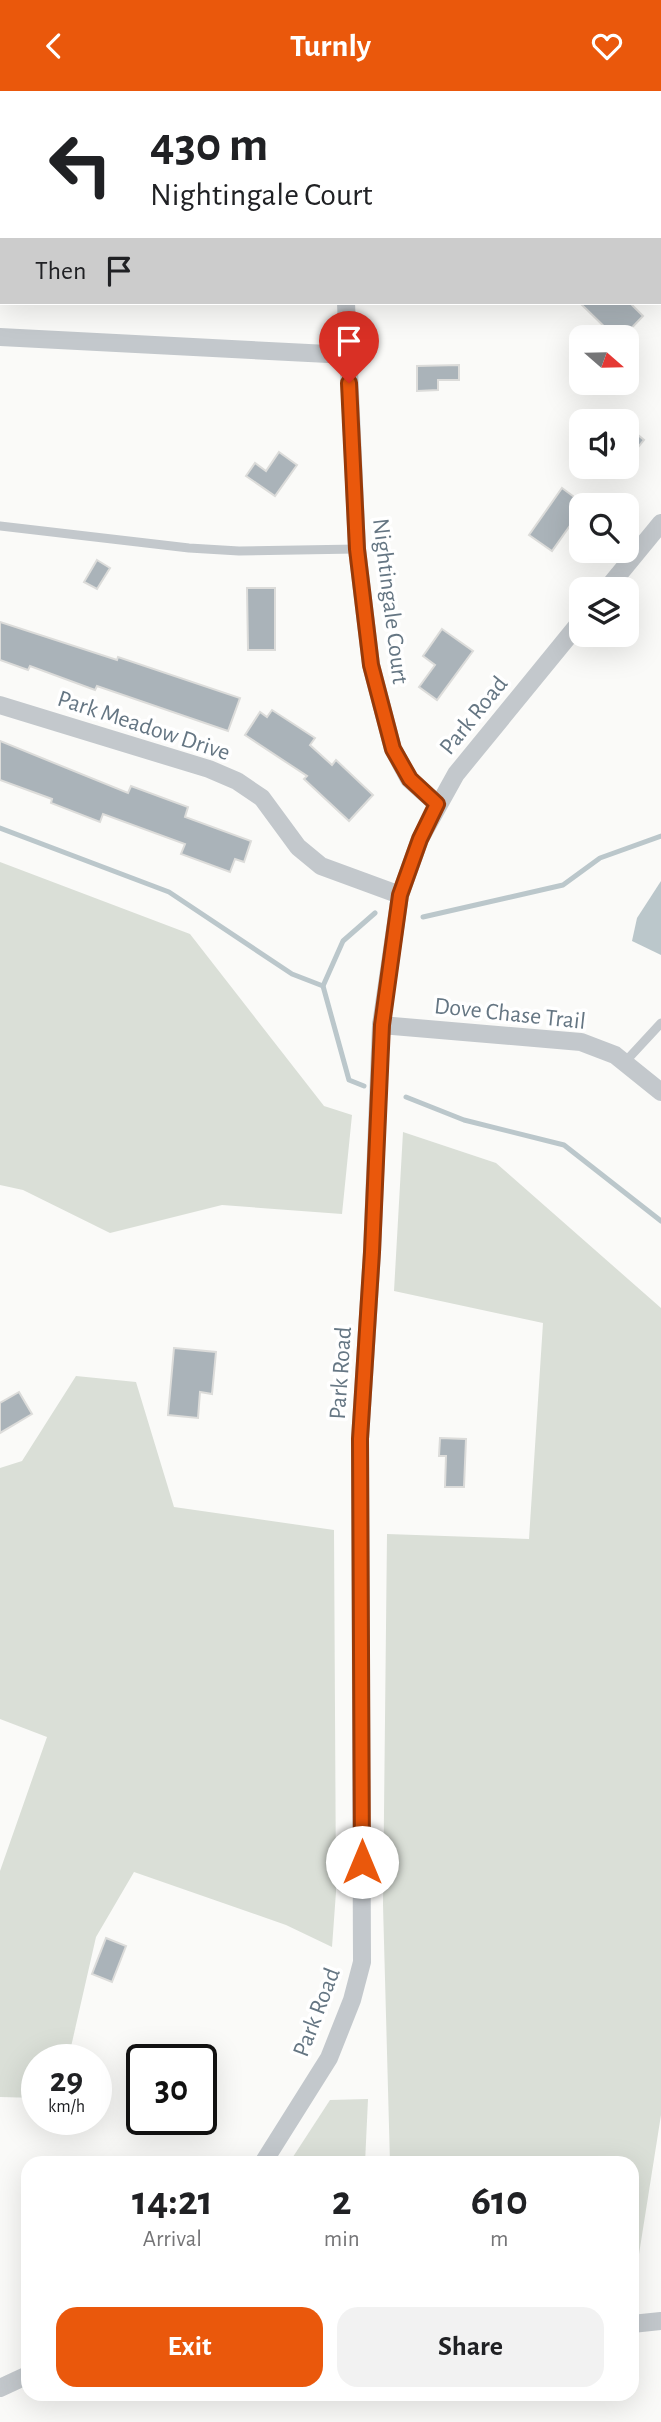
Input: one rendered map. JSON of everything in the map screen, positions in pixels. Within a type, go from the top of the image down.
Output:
[{"type":"street","name":"Nightingale Court","points":[[346,305],[357,549],[371,665],[393,749],[410,779],[437,804]]},
{"type":"street","points":[[0,337],[348,355]]},
{"type":"street","points":[[617,577],[661,523]]},
{"type":"street","name":"Park Road","points":[[267,2156],[329,2057],[352,2000],[362,1962],[360,1439],[382,1025],[400,895],[420,839],[456,774],[569,636]]},
{"type":"street","name":"Park Meadow Drive","points":[[0,705],[209,769],[237,781],[262,798],[298,847],[321,866],[400,895]]},
{"type":"street","name":"Dove Chase Trail","points":[[382,1025],[581,1042],[625,1062],[661,1092]]},
{"type":"street","points":[[639,2323],[661,2321]]},
{"type":"street","points":[[0,2388],[21,2378]]},
{"type":"lane","points":[[0,526],[189,548],[239,551],[357,549]]},
{"type":"lane","points":[[625,1062],[661,1023]]},
{"type":"shaded area","points":[[0,862],[190,934],[324,1106],[352,1115],[342,1214],[222,1205],[110,1233],[23,1190],[0,1185]]},
{"type":"shaded area","points":[[661,881],[661,955],[632,941],[637,918]]},
{"type":"shaded area","points":[[403,1132],[496,1163],[661,1308],[661,2115],[639,2254],[639,2156],[390,2156],[383,1905],[387,1534],[529,1539],[543,1323],[394,1291]]},
{"type":"shaded area","points":[[76,1376],[136,1382],[174,1507],[334,1530],[336,1892],[332,1947],[286,1925],[134,1872],[96,1937],[72,2044],[21,2044],[21,2098],[0,2097],[0,1871],[47,1737],[0,1719],[0,1468],[22,1461]]},
{"type":"shaded area","points":[[368,2099],[365,2156],[294,2156],[330,2100]]},
{"type":"building","points":[[582,305],[632,305],[643,316],[634,325],[603,325]]},
{"type":"building","points":[[459,365],[459,380],[438,380],[438,390],[417,391],[417,366]]},
{"type":"building","points":[[279,452],[297,465],[275,496],[246,476],[255,463],[266,471]]},
{"type":"building","points":[[562,488],[569,493],[569,527],[552,551],[529,535]]},
{"type":"building","points":[[97,560],[110,568],[97,589],[84,582]]},
{"type":"building","points":[[247,588],[275,588],[275,650],[248,650]]},
{"type":"building","points":[[0,622],[117,660],[118,657],[240,698],[228,731],[97,686],[95,690],[30,666],[28,670],[0,660]]},
{"type":"building","points":[[442,629],[473,651],[437,700],[419,687],[435,665],[423,656]]},
{"type":"building","points":[[272,710],[315,738],[310,745],[332,765],[336,760],[373,795],[349,821],[304,779],[307,776],[245,735],[260,712],[267,717]]},
{"type":"building","points":[[0,741],[128,793],[131,786],[188,807],[185,817],[251,841],[244,862],[235,859],[230,872],[181,854],[185,844],[103,814],[100,822],[51,803],[52,799],[0,780]]},
{"type":"building","points":[[174,1348],[216,1352],[212,1394],[200,1392],[198,1418],[168,1415]]},
{"type":"building","points":[[19,1392],[32,1414],[0,1433],[0,1403]]},
{"type":"building","points":[[440,1438],[466,1439],[464,1487],[445,1487],[446,1456],[439,1456]]},
{"type":"building","points":[[106,1938],[126,1946],[112,1982],[92,1974]]},
{"type":"waterway","points":[[0,828],[169,892],[292,974],[323,986]]},
{"type":"waterway","points":[[423,917],[563,885],[600,858],[661,836]]},
{"type":"waterway","points":[[364,1086],[349,1080],[323,986],[343,941],[375,913]]},
{"type":"waterway","points":[[406,1097],[464,1120],[564,1145],[661,1221]]},
{"type":"route","points":[[349,383],[359,576],[371,665],[393,749],[410,779],[437,804],[420,839],[400,895],[386,979],[382,1025],[360,1439],[362,1862]]}]
